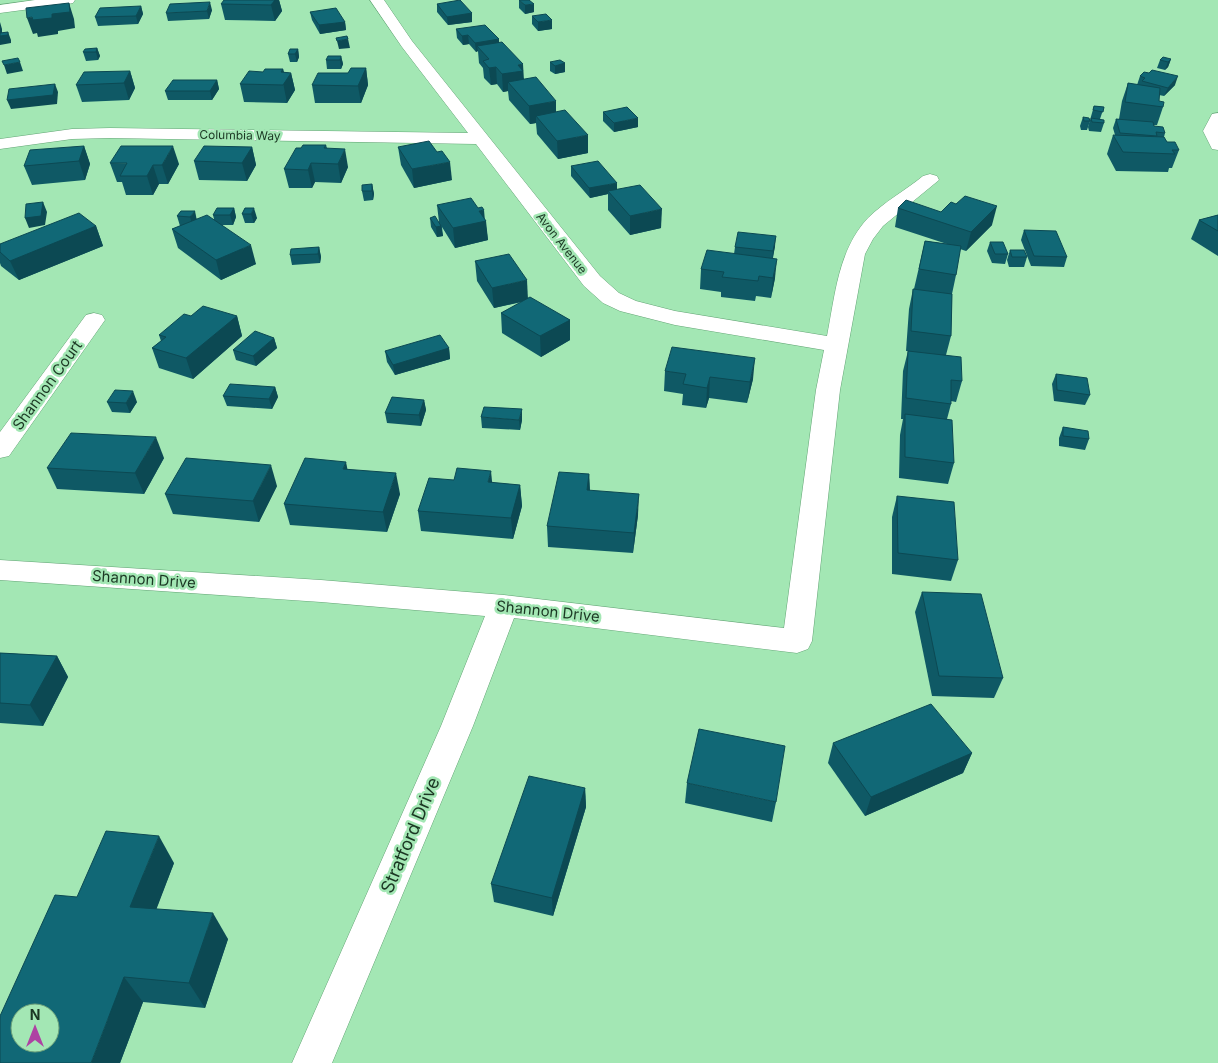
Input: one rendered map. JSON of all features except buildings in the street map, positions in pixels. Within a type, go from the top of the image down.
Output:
[{"type":"street","points":[[0,9],[68,0]]},
{"type":"street","name":"Avon Avenue","points":[[377,0],[407,44],[480,139],[592,281],[612,298],[628,306],[675,318],[837,344]]},
{"type":"street","points":[[1218,118],[1212,131],[1218,145]]},
{"type":"street","name":"Columbia Way","points":[[0,144],[72,134],[110,133],[480,139]]},
{"type":"street","points":[[837,344],[855,254],[864,237],[876,222],[930,180]]},
{"type":"street","name":"Shannon Court","points":[[0,450],[94,320]]},
{"type":"street","name":"Shannon Drive","points":[[0,570],[322,590],[504,606],[797,641],[828,390],[837,344]]},
{"type":"street","name":"Stratford Drive","points":[[312,1063],[457,726],[504,606]]}]
